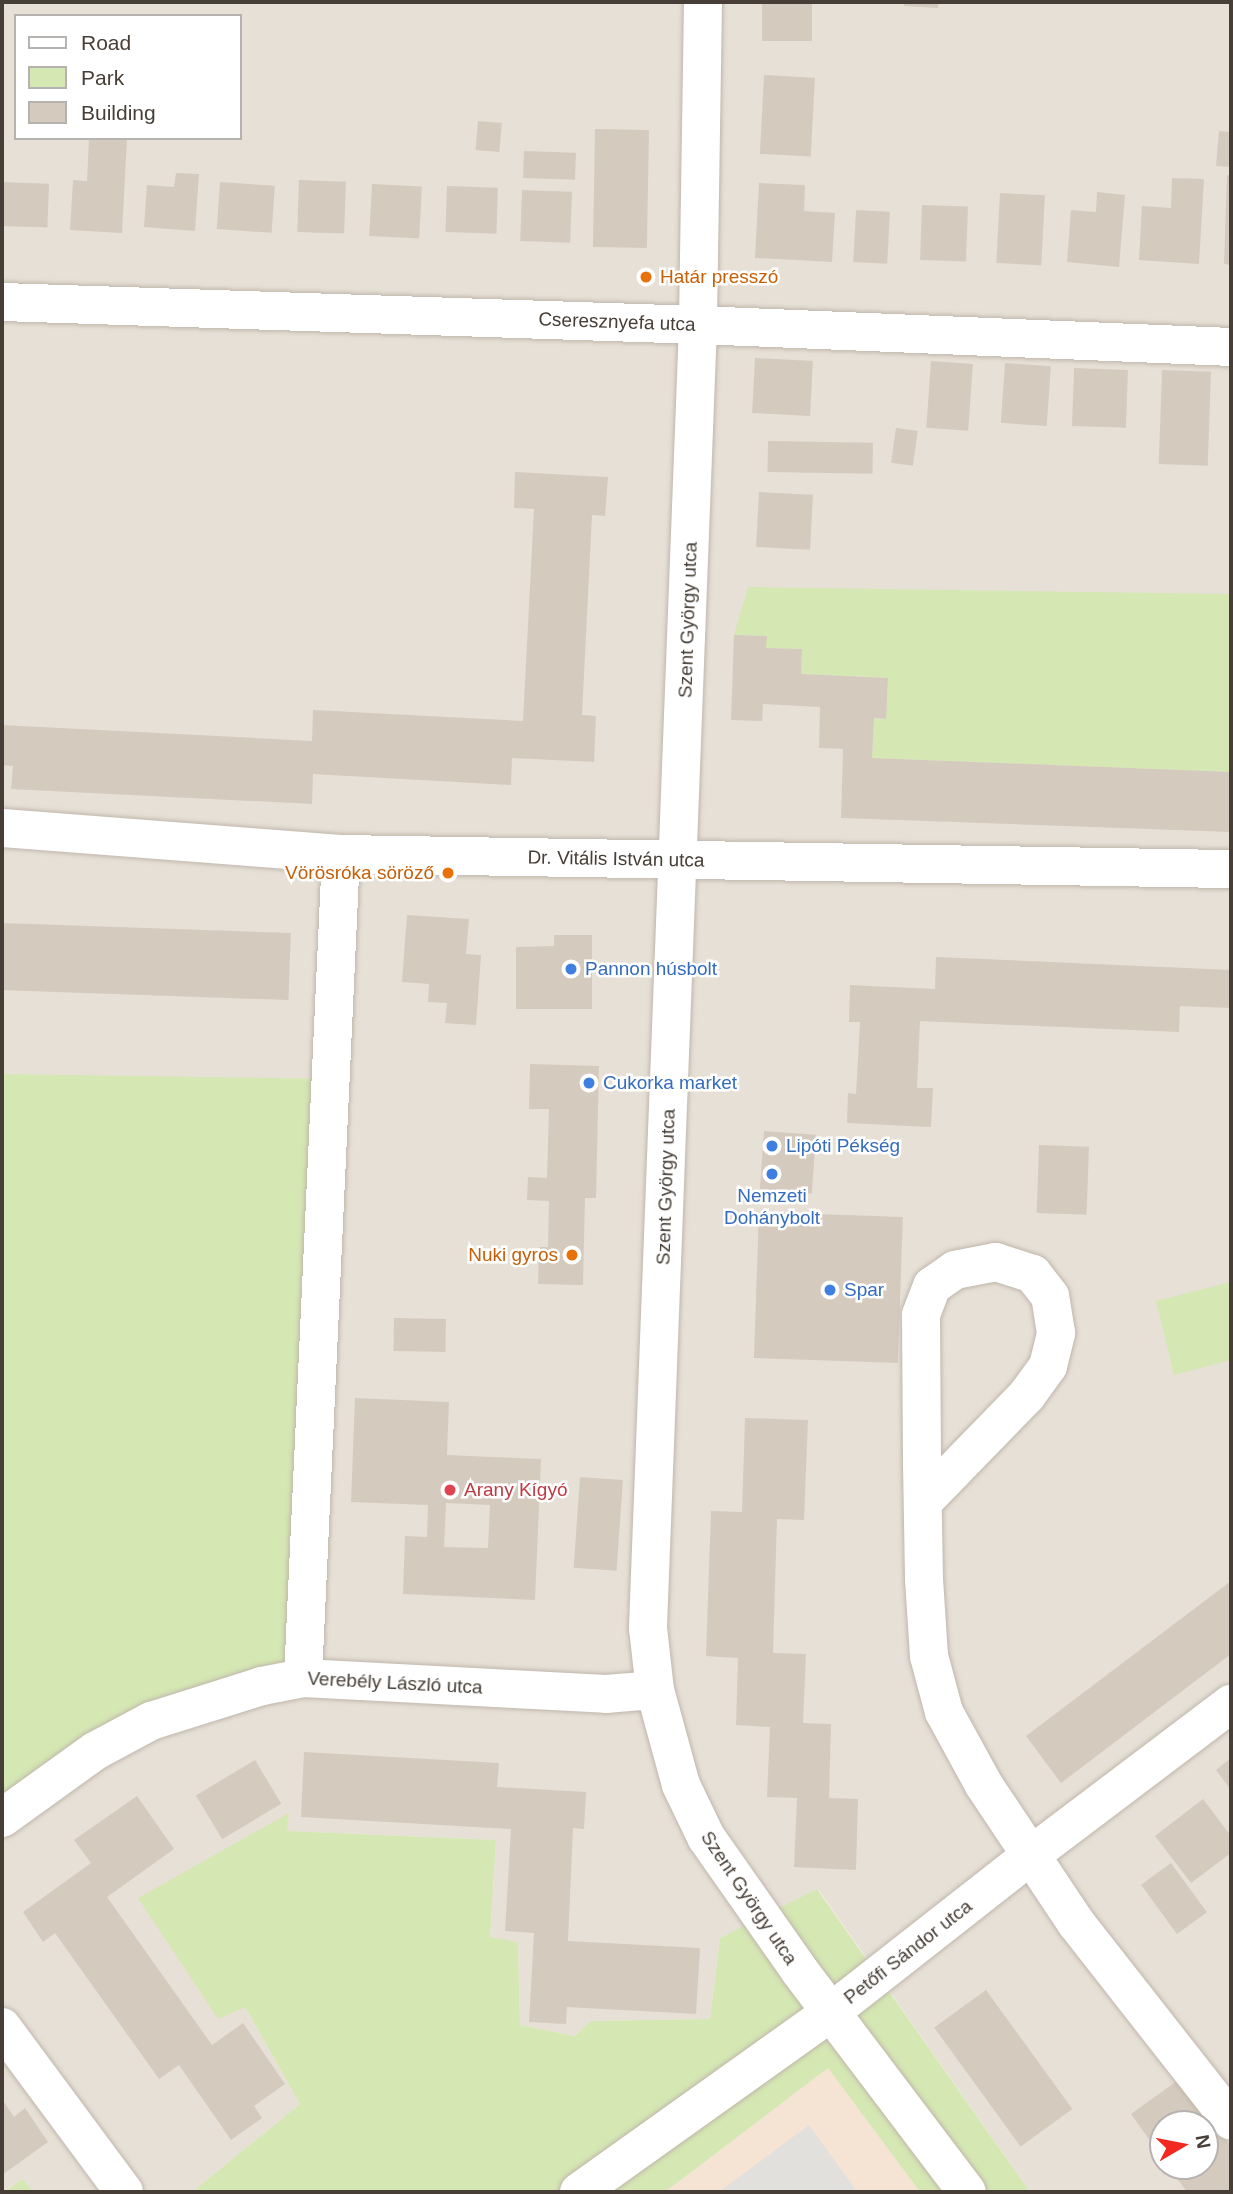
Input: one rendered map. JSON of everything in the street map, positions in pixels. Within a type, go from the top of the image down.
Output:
[{"type":"street","name":"Szent György utca","points":[[703,2],[698,325],[648,1628],[655,1690],[677,1773],[706,1838],[739,1888],[967,2192]]},
{"type":"street","name":"Cseresznyefa utca","points":[[2,302],[698,325],[1231,347]]},
{"type":"street","name":"Dr. Vitális István utca","points":[[2,828],[341,854],[1231,869]]},
{"type":"street","points":[[303,1678],[341,854]]},
{"type":"street","points":[[923,1502],[1027,1395],[1048,1366],[1056,1333],[1050,1296],[1033,1274],[996,1262],[956,1270],[932,1286],[921,1315],[923,1502],[929,1656],[944,1712],[984,1786],[1076,1923],[1231,2122]]},
{"type":"street","name":"Verebély László utca","points":[[2,1818],[95,1751],[151,1721],[262,1686],[303,1678],[606,1694],[655,1690]]},
{"type":"street","name":"Petőfi Sándor utca","points":[[579,2192],[831,2012],[1031,1855],[1231,1704]]},
{"type":"street","points":[[2,2027],[124,2192]]},
{"type":"shaded area","points":[[2,2],[1231,2],[1231,2192],[1030,2192],[818,1889],[720,1938],[710,2019],[592,2021],[575,2036],[520,2025],[518,1942],[490,1938],[496,1840],[286,1831],[289,1813],[245,2007],[300,2104],[192,2192],[33,2192],[23,2179],[2,2192]]},
{"type":"shaded area","points":[[828,2068],[920,2192],[665,2192]]},
{"type":"shaded area","points":[[809,2125],[856,2190],[719,2192]]},
{"type":"green space","points":[[748,587],[1231,594],[1231,772],[872,758],[874,718],[886,719],[888,678],[801,674],[802,649],[766,648],[766,636],[734,635]]},
{"type":"green space","points":[[2,1074],[340,1079],[316,1693],[201,1709],[120,1743],[2,1831]]},
{"type":"green space","points":[[1231,1282],[1231,1360],[1174,1375],[1156,1301]]},
{"type":"green space","points":[[289,1813],[287,1831],[496,1840],[490,1937],[518,1942],[520,2025],[575,2036],[591,2021],[710,2019],[720,1938],[817,1889],[1030,2192],[920,2192],[828,2068],[665,2192],[192,2192],[300,2104],[245,2007],[218,2019],[138,1898]]},
{"type":"green space","points":[[23,2179],[33,2192],[3,2192]]},
{"type":"building","points":[[762,2],[812,2],[812,41],[762,41]]},
{"type":"building","points":[[905,2],[939,2],[938,8],[904,6]]},
{"type":"building","points":[[764,75],[815,78],[811,157],[760,154]]},
{"type":"building","points":[[478,121],[502,123],[499,152],[475,150]]},
{"type":"building","points":[[595,129],[649,130],[647,248],[593,247]]},
{"type":"building","points":[[1219,131],[1231,132],[1231,167],[1216,166]]},
{"type":"building","points":[[89,140],[127,140],[122,233],[70,230],[73,180],[87,181]]},
{"type":"building","points":[[524,151],[576,153],[575,180],[523,178]]},
{"type":"building","points":[[176,173],[199,174],[195,231],[144,227],[147,185],[174,187]]},
{"type":"building","points":[[1227,175],[1231,176],[1231,265],[1224,264]]},
{"type":"building","points":[[1172,178],[1204,179],[1199,264],[1139,260],[1142,206],[1171,208]]},
{"type":"building","points":[[299,180],[346,182],[344,234],[297,232]]},
{"type":"building","points":[[2,182],[49,184],[47,228],[2,226]]},
{"type":"building","points":[[220,182],[275,186],[272,233],[217,229]]},
{"type":"building","points":[[759,183],[805,185],[804,211],[835,213],[832,262],[755,258]]},
{"type":"building","points":[[372,184],[422,187],[419,239],[369,236]]},
{"type":"building","points":[[447,186],[498,188],[496,234],[445,232]]},
{"type":"building","points":[[522,190],[572,192],[570,243],[520,241]]},
{"type":"building","points":[[1097,192],[1125,195],[1119,267],[1067,262],[1071,210],[1096,212]]},
{"type":"building","points":[[1000,193],[1045,195],[1041,265],[996,263]]},
{"type":"building","points":[[922,205],[968,207],[966,262],[920,260]]},
{"type":"building","points":[[856,210],[890,212],[887,264],[853,262]]},
{"type":"building","points":[[755,358],[813,361],[810,416],[752,413]]},
{"type":"building","points":[[931,361],[973,364],[968,431],[926,428]]},
{"type":"building","points":[[1005,363],[1051,366],[1047,426],[1001,423]]},
{"type":"building","points":[[1074,368],[1128,370],[1126,428],[1072,426]]},
{"type":"building","points":[[1162,370],[1211,372],[1208,466],[1159,464]]},
{"type":"building","points":[[896,428],[918,431],[913,466],[891,463]]},
{"type":"building","points":[[768,441],[873,443],[872,474],[767,472]]},
{"type":"building","points":[[515,472],[608,477],[605,516],[592,515],[582,715],[596,716],[594,762],[512,758],[511,785],[313,774],[312,804],[11,789],[13,766],[2,765],[2,725],[312,741],[313,710],[523,721],[534,509],[514,508]]},
{"type":"building","points":[[759,492],[813,495],[810,550],[756,547]]},
{"type":"building","points":[[734,635],[767,636],[766,648],[802,649],[801,674],[888,678],[886,719],[874,718],[872,758],[1231,772],[1231,832],[841,818],[843,749],[819,748],[820,707],[763,704],[762,721],[731,720]]},
{"type":"building","points":[[407,915],[469,919],[466,954],[481,955],[476,1025],[445,1023],[447,1003],[428,1002],[429,984],[402,982]]},
{"type":"building","points":[[2,923],[291,933],[288,1000],[2,990]]},
{"type":"building","points":[[554,935],[592,935],[592,1009],[516,1009],[516,947],[554,946]]},
{"type":"building","points":[[936,957],[1231,970],[1231,1008],[1180,1006],[1179,1032],[920,1021],[917,1088],[933,1088],[931,1127],[847,1123],[848,1093],[856,1094],[860,1022],[849,1022],[850,985],[935,989]]},
{"type":"building","points":[[530,1064],[599,1066],[596,1198],[585,1198],[583,1285],[538,1284],[539,1247],[548,1247],[549,1201],[527,1200],[528,1177],[547,1178],[549,1109],[529,1109]]},
{"type":"building","points":[[764,1131],[816,1135],[812,1193],[760,1190]]},
{"type":"building","points":[[1039,1145],[1089,1147],[1087,1215],[1037,1213]]},
{"type":"building","name":"Spar","points":[[759,1212],[903,1217],[898,1363],[754,1358]]},
{"type":"building","points":[[394,1318],[446,1319],[445,1352],[393,1351]]},
{"type":"building","points":[[355,1398],[449,1402],[447,1455],[541,1459],[535,1600],[403,1594],[405,1536],[427,1537],[428,1505],[351,1502]],"holes":[[[446,1503],[490,1505],[488,1548],[444,1547]]]},
{"type":"building","points":[[745,1418],[808,1420],[804,1520],[777,1519],[773,1653],[806,1654],[803,1723],[831,1724],[829,1798],[858,1799],[856,1870],[794,1867],[797,1798],[767,1797],[770,1727],[736,1725],[738,1658],[706,1656],[711,1511],[742,1512]]},
{"type":"building","points":[[580,1477],[623,1480],[617,1571],[574,1568]]},
{"type":"building","points":[[1231,1581],[1231,1654],[1061,1783],[1026,1736]]},
{"type":"building","points":[[304,1752],[499,1763],[497,1787],[586,1792],[584,1829],[573,1828],[568,1941],[700,1948],[696,2014],[567,2007],[566,2024],[529,2022],[534,1933],[505,1931],[511,1829],[301,1817]]},
{"type":"building","points":[[1231,1758],[1231,1790],[1216,1770]]},
{"type":"building","points":[[255,1760],[281,1804],[222,1839],[196,1796]]},
{"type":"building","points":[[137,1796],[174,1849],[107,1897],[212,2045],[243,2023],[285,2084],[254,2106],[262,2118],[231,2140],[179,2065],[159,2079],[55,1933],[43,1942],[23,1912],[91,1863],[74,1840]]},
{"type":"building","points":[[1203,1799],[1231,1836],[1231,1853],[1191,1883],[1155,1836]]},
{"type":"building","points":[[1171,1863],[1207,1912],[1177,1934],[1141,1885]]},
{"type":"building","points":[[986,1990],[1072,2109],[1021,2147],[934,2028]]},
{"type":"building","points":[[1181,2078],[1204,2110],[1149,2110],[1149,2139],[1131,2114]]},
{"type":"building","points":[[2,2099],[14,2117],[25,2108],[48,2142],[2,2175]]},
{"type":"building","points":[[1219,2130],[1231,2147],[1231,2192],[1187,2192],[1178,2180],[1219,2180]]},
{"type":"place","name":"Határ presszó","points":[[646,277]]},
{"type":"place","name":"Vörösróka söröző","points":[[448,873]]},
{"type":"place","name":"Pannon húsbolt","points":[[571,969]]},
{"type":"place","name":"Cukorka market","points":[[589,1083]]},
{"type":"place","name":"Lipóti Pékség","points":[[772,1146]]},
{"type":"place","name":"Nemzeti Dohánybolt","points":[[772,1174]]},
{"type":"place","name":"Nuki gyros","points":[[572,1255]]},
{"type":"place","name":"Spar","points":[[830,1290]]},
{"type":"place","name":"Arany Kígyó","points":[[450,1490]]}]
